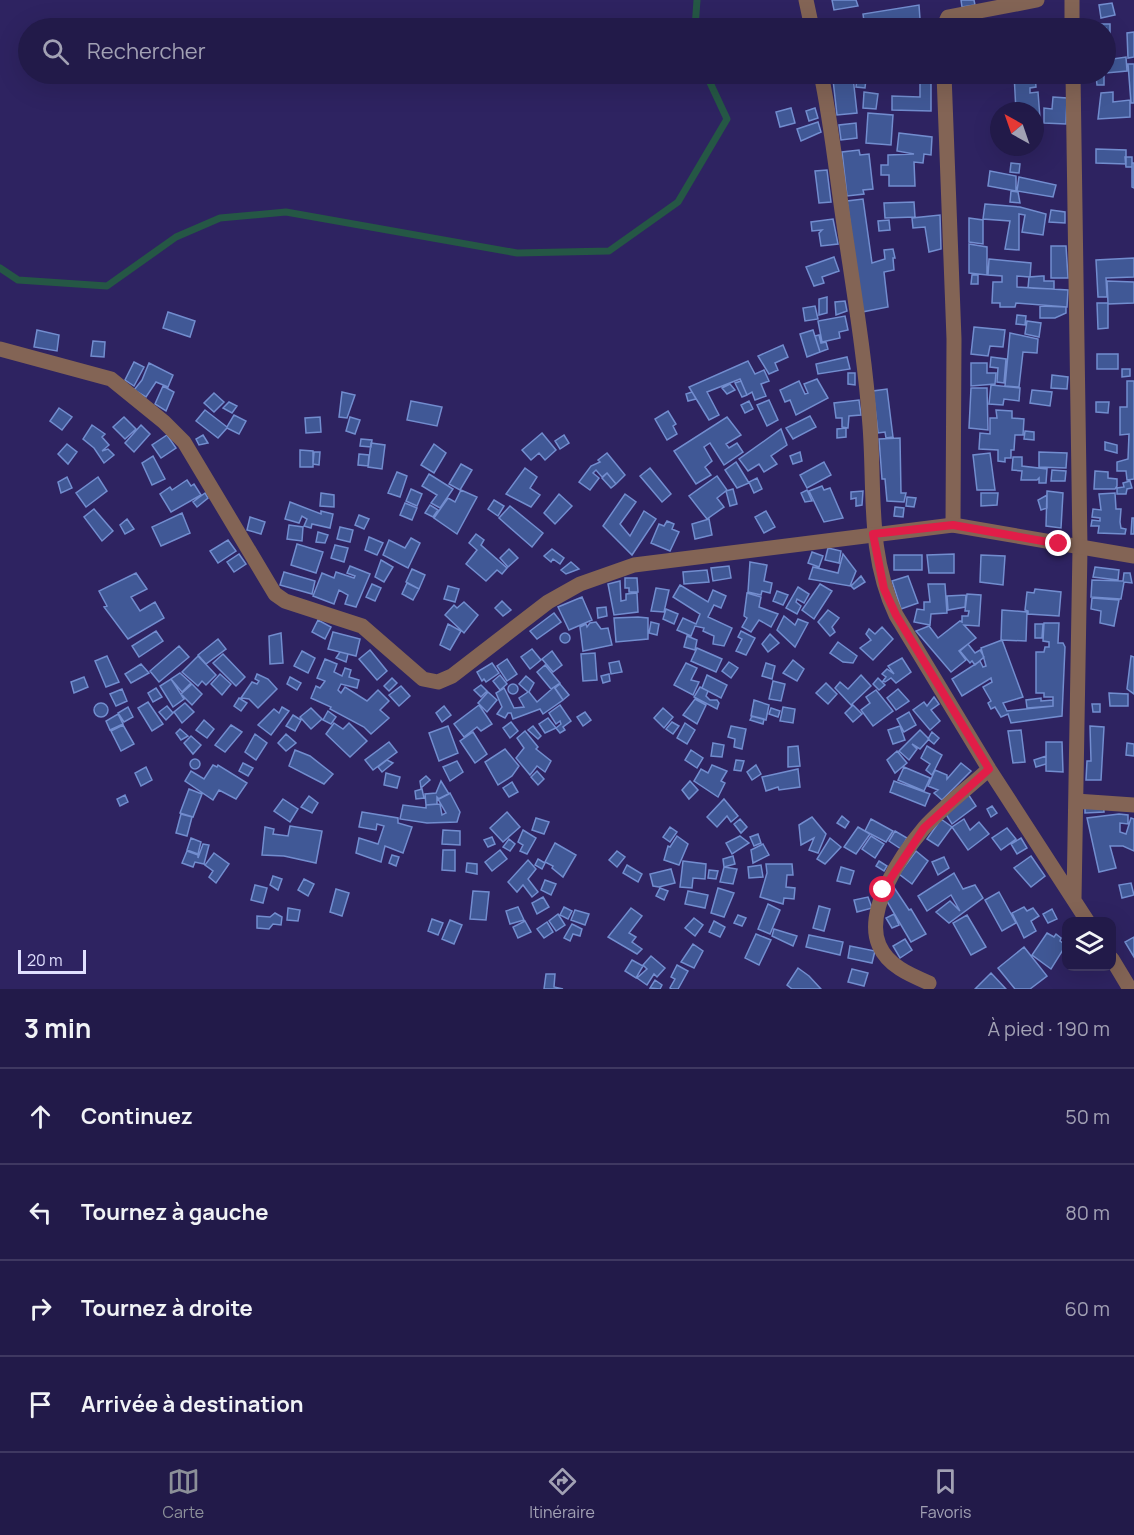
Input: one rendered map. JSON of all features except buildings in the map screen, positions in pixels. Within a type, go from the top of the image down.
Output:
[{"type":"street","points":[[806,0],[810,18]]},
{"type":"street","points":[[948,18],[1037,0]]},
{"type":"street","points":[[1072,0],[1072,18]]},
{"type":"street","points":[[823,84],[830,115],[860,328],[870,428],[873,534],[884,589],[896,615],[989,769],[1085,917]]},
{"type":"street","points":[[944,84],[954,339],[953,525]]},
{"type":"street","points":[[1073,84],[1080,548],[1074,899]]},
{"type":"street","points":[[0,349],[111,379],[184,442],[276,594],[285,602],[362,626],[423,679],[438,682],[452,676],[548,602],[607,574],[634,565],[953,525],[1134,556]]},
{"type":"street","points":[[929,983],[908,975],[891,962],[879,944],[877,920],[883,890],[924,828],[989,769]]},
{"type":"street","points":[[1076,801],[1134,805]]},
{"type":"street","points":[[1116,966],[1130,989]]},
{"type":"waterway","points":[[696,18],[697,0]]},
{"type":"waterway","points":[[0,268],[18,280],[107,286],[176,237],[220,218],[286,212],[517,253],[609,251],[678,202],[727,119],[711,84]]},
{"type":"route","points":[[883,890],[924,828],[989,769],[896,615],[884,589],[873,534],[953,525],[1059,544]]}]
